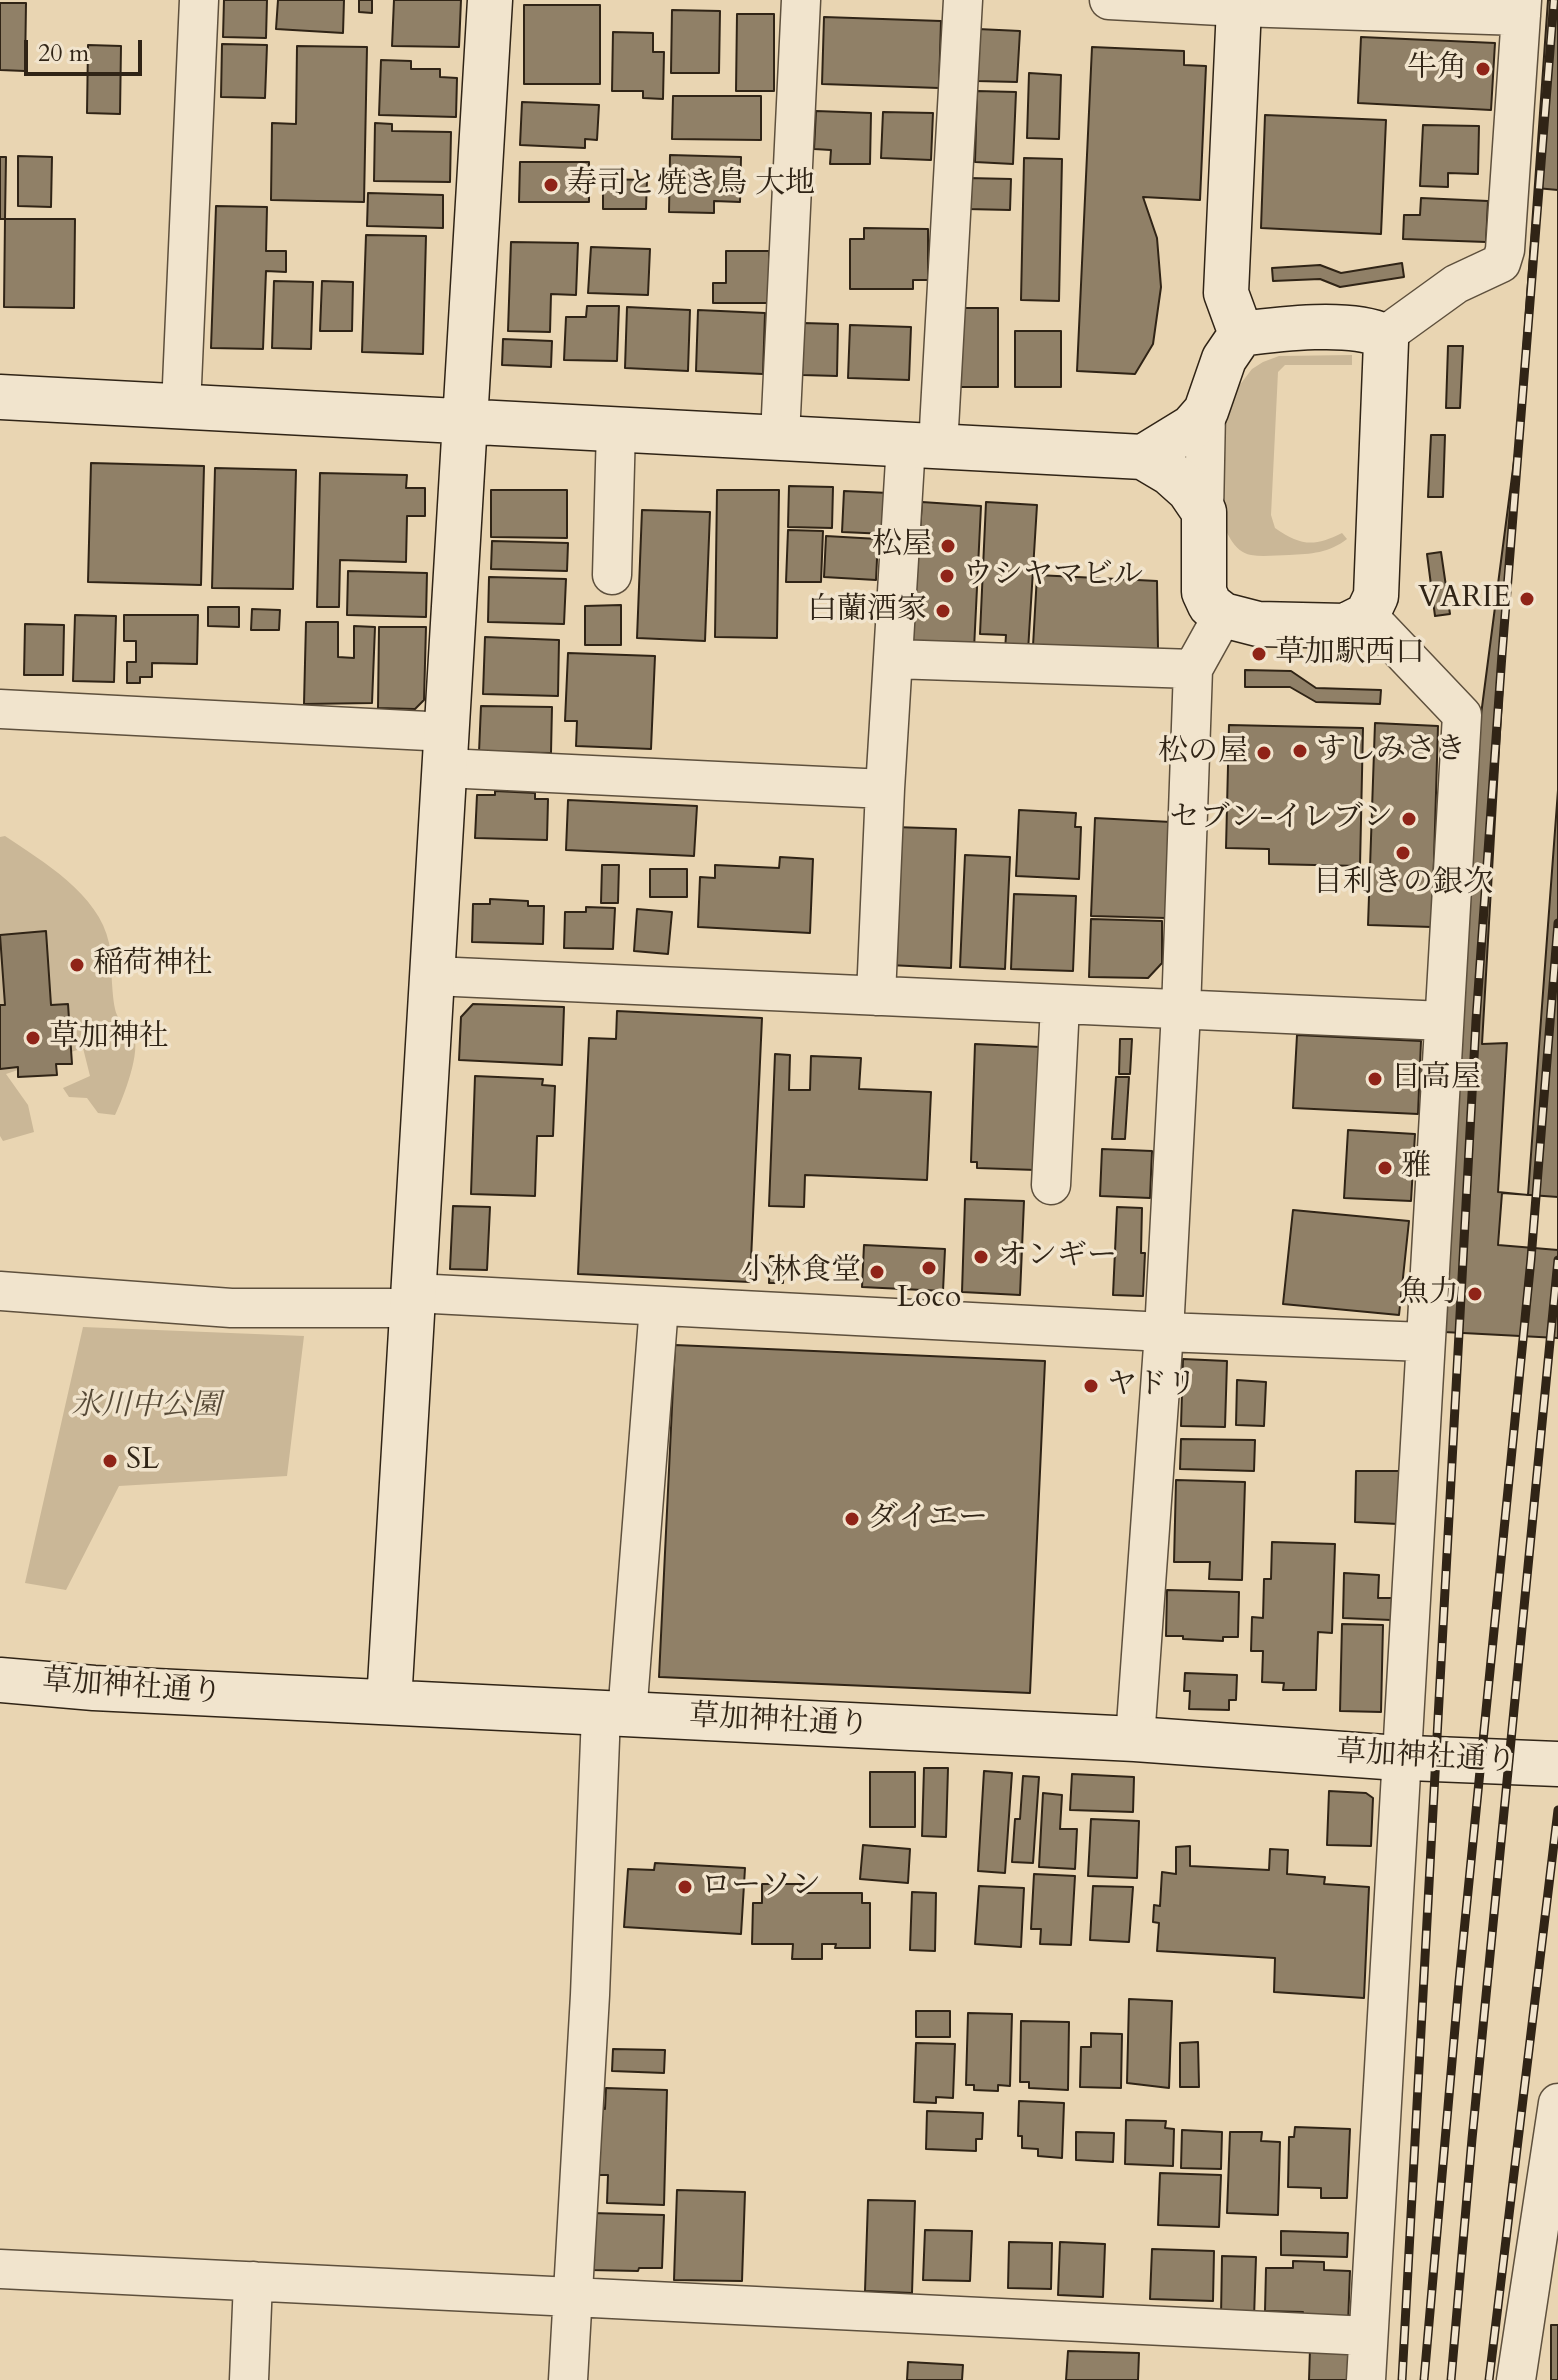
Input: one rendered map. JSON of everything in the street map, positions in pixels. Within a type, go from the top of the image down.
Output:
[{"type":"street","points":[[181,407],[199,0]]},
{"type":"street","points":[[389,1702],[490,0]]},
{"type":"street","points":[[780,436],[801,0]]},
{"type":"street","points":[[876,996],[893,659],[922,445],[963,0]]},
{"type":"street","points":[[1109,0],[1239,7],[1522,8],[1505,250],[1501,263],[1456,284],[1384,336]]},
{"type":"street","points":[[1239,7],[1226,293],[1241,334]]},
{"type":"street","points":[[1280,329],[1368,329],[1384,336],[1376,596],[1367,615],[1345,626],[1258,624],[1223,615],[1210,605],[1204,592],[1206,411],[1224,359],[1241,334],[1280,329]]},
{"type":"street","points":[[0,397],[1143,457],[1170,473],[1189,490],[1204,512]]},
{"type":"street","points":[[1143,457],[1192,427],[1206,411]]},
{"type":"street","points":[[612,575],[616,428]]},
{"type":"street","points":[[1135,1739],[1164,1332],[1181,1011],[1193,669],[1223,615]]},
{"type":"street","points":[[1366,2380],[1462,715],[1367,615]]},
{"type":"street","points":[[893,659],[1193,669]]},
{"type":"street","points":[[0,709],[885,789]]},
{"type":"street","points":[[433,976],[1444,1021]]},
{"type":"street","points":[[1051,1185],[1060,1005]]},
{"type":"street","points":[[0,1291],[231,1308],[413,1300],[659,1306],[1425,1342]]},
{"type":"street","points":[[568,2380],[590,1995],[614,1715],[659,1306]]},
{"type":"street","name":"草加神社通り","points":[[0,1680],[94,1688],[1135,1739],[1558,1764]]},
{"type":"street","points":[[1516,2380],[1558,2103]]},
{"type":"street","points":[[0,2269],[1368,2336]]},
{"type":"street","points":[[249,2380],[253,2281]]},
{"type":"green space","points":[[1352,355],[1352,365],[1285,365],[1278,372],[1271,515],[1275,528],[1300,541],[1323,541],[1342,533],[1347,539],[1327,550],[1305,554],[1256,556],[1240,550],[1231,539],[1219,509],[1209,445],[1225,426],[1232,395],[1252,369],[1279,356]]},
{"type":"green space","points":[[5,836],[67,880],[94,909],[109,943],[115,1009],[118,1018],[133,1034],[135,1051],[127,1087],[115,1115],[98,1113],[87,1098],[69,1097],[63,1088],[90,1076],[83,1048],[6,1074],[28,1105],[34,1132],[3,1141],[0,1136],[0,837]]},
{"type":"green space","name":"氷川中公園","points":[[83,1327],[304,1336],[287,1476],[119,1486],[66,1590],[25,1583]]},
{"type":"building","points":[[224,0],[267,0],[266,38],[223,37]]},
{"type":"building","points":[[278,0],[344,0],[343,33],[276,29]]},
{"type":"building","points":[[359,0],[372,0],[372,13],[359,12]]},
{"type":"building","points":[[394,0],[461,0],[459,47],[392,46]]},
{"type":"building","name":"VARIE","points":[[1548,0],[1558,0],[1558,1338],[1444,1332],[1475,761],[1517,438]]},
{"type":"building","points":[[0,3],[26,3],[25,71],[0,70]]},
{"type":"building","points":[[524,5],[600,5],[600,84],[524,84]]},
{"type":"building","points":[[672,10],[720,11],[719,73],[671,73]]},
{"type":"building","points":[[737,14],[774,14],[774,91],[736,91]]},
{"type":"building","points":[[824,17],[941,21],[939,88],[822,84]]},
{"type":"building","points":[[978,29],[1020,31],[1017,82],[976,81]]},
{"type":"building","points":[[613,32],[653,33],[653,52],[664,52],[663,99],[643,98],[643,91],[612,91]]},
{"type":"building","points":[[1361,37],[1495,43],[1491,110],[1358,103]]},
{"type":"building","points":[[222,44],[267,45],[265,98],[221,97]]},
{"type":"building","points":[[88,45],[121,46],[120,114],[87,113]]},
{"type":"building","points":[[297,46],[367,47],[364,202],[271,200],[272,123],[296,124]]},
{"type":"building","points":[[1092,47],[1184,51],[1184,65],[1206,66],[1200,200],[1143,197],[1157,238],[1161,287],[1153,344],[1135,374],[1077,371]]},
{"type":"building","points":[[381,60],[411,61],[411,69],[440,69],[440,77],[457,78],[456,117],[379,115]]},
{"type":"building","points":[[1029,73],[1061,75],[1059,139],[1027,138]]},
{"type":"building","points":[[977,91],[1016,92],[1013,164],[975,162]]},
{"type":"building","points":[[673,96],[761,96],[761,140],[672,139]]},
{"type":"building","points":[[522,102],[599,105],[597,140],[585,139],[585,148],[520,145]]},
{"type":"building","points":[[816,111],[871,113],[870,164],[830,164],[831,150],[814,149]]},
{"type":"building","points":[[883,112],[933,113],[931,160],[881,158]]},
{"type":"building","points":[[1265,115],[1386,120],[1381,234],[1261,228]]},
{"type":"building","points":[[375,123],[392,124],[392,131],[451,132],[450,182],[374,181]]},
{"type":"building","points":[[1423,125],[1479,126],[1478,174],[1448,173],[1448,187],[1420,186]]},
{"type":"building","points":[[670,155],[741,157],[740,202],[714,201],[714,213],[669,212]]},
{"type":"building","points":[[18,156],[52,157],[51,207],[18,206]]},
{"type":"building","points":[[0,157],[6,157],[5,219],[0,219]]},
{"type":"building","points":[[1024,158],[1062,159],[1059,301],[1021,300]]},
{"type":"building","points":[[520,162],[589,162],[589,202],[519,202]]},
{"type":"building","points":[[968,178],[1011,179],[1010,210],[967,209]]},
{"type":"building","points":[[603,179],[647,180],[646,209],[603,209]]},
{"type":"building","points":[[1536,188],[1558,190],[1558,790],[1528,1195],[1498,1192],[1507,1043],[1482,1044],[1517,438]]},
{"type":"building","points":[[368,193],[443,195],[443,228],[367,226]]},
{"type":"building","points":[[1421,198],[1488,201],[1486,242],[1403,239],[1404,215],[1420,215]]},
{"type":"building","points":[[216,206],[267,207],[266,251],[286,251],[286,272],[266,271],[263,349],[211,348]]},
{"type":"building","points":[[5,219],[75,219],[74,308],[4,307]]},
{"type":"building","points":[[864,228],[928,229],[928,280],[913,280],[913,289],[850,289],[850,239],[864,239]]},
{"type":"building","points":[[366,235],[426,236],[423,354],[362,352]]},
{"type":"building","points":[[511,242],[578,243],[576,295],[551,294],[550,332],[508,331]]},
{"type":"building","points":[[591,247],[650,249],[648,295],[588,293]]},
{"type":"building","points":[[726,251],[769,251],[769,303],[713,303],[713,283],[726,283]]},
{"type":"building","points":[[1402,263],[1404,277],[1340,287],[1320,279],[1273,281],[1272,268],[1320,265],[1341,273]]},
{"type":"building","points":[[274,281],[313,282],[311,349],[272,348]]},
{"type":"building","points":[[322,281],[353,282],[352,331],[320,331]]},
{"type":"building","points":[[587,306],[619,306],[617,361],[564,360],[566,317],[586,317]]},
{"type":"building","points":[[627,307],[690,310],[688,371],[625,368]]},
{"type":"building","points":[[960,308],[998,308],[998,387],[959,387]]},
{"type":"building","points":[[698,310],[765,313],[763,374],[696,371]]},
{"type":"building","points":[[803,323],[838,324],[837,376],[802,375]]},
{"type":"building","points":[[850,325],[911,327],[909,380],[848,378]]},
{"type":"building","points":[[1015,331],[1061,331],[1061,387],[1015,387]]},
{"type":"building","points":[[503,339],[552,341],[551,367],[502,365]]},
{"type":"building","points":[[1448,346],[1463,346],[1460,408],[1446,408]]},
{"type":"building","points":[[1431,435],[1445,435],[1443,497],[1428,497]]},
{"type":"building","points":[[91,463],[204,466],[201,585],[88,582]]},
{"type":"building","points":[[215,468],[296,470],[293,589],[212,588]]},
{"type":"building","points":[[320,473],[407,475],[406,488],[425,488],[425,516],[407,516],[406,562],[340,560],[339,607],[317,607]]},
{"type":"building","points":[[789,486],[833,487],[832,528],[788,527]]},
{"type":"building","points":[[491,490],[567,490],[567,538],[491,537]]},
{"type":"building","points":[[717,490],[779,490],[777,638],[715,637]]},
{"type":"building","points":[[844,491],[889,493],[887,534],[842,532]]},
{"type":"building","name":"ウシヤマビル","points":[[922,502],[981,506],[974,649],[912,646]]},
{"type":"building","points":[[986,502],[1037,505],[1028,651],[1005,650],[1006,635],[980,634]]},
{"type":"building","points":[[642,510],[710,512],[705,641],[637,638]]},
{"type":"building","points":[[788,530],[823,531],[821,582],[786,582]]},
{"type":"building","points":[[826,536],[878,539],[876,580],[824,577]]},
{"type":"building","points":[[492,541],[568,543],[567,571],[491,569]]},
{"type":"building","points":[[1441,552],[1450,614],[1435,616],[1427,554]]},
{"type":"building","points":[[348,571],[427,573],[426,617],[347,615]]},
{"type":"building","points":[[1037,575],[1157,581],[1158,649],[1033,646]]},
{"type":"building","points":[[489,577],[566,579],[564,624],[488,622]]},
{"type":"building","points":[[621,605],[621,645],[585,645],[585,606]]},
{"type":"building","points":[[208,607],[239,607],[239,627],[208,626]]},
{"type":"building","points":[[252,609],[280,610],[279,630],[251,630]]},
{"type":"building","points":[[75,615],[116,616],[114,682],[73,681]]},
{"type":"building","points":[[124,615],[198,615],[197,664],[152,663],[152,677],[140,677],[140,683],[127,683],[127,662],[136,662],[136,641],[124,641]]},
{"type":"building","points":[[306,622],[338,622],[338,657],[354,658],[354,626],[375,627],[372,703],[304,704]]},
{"type":"building","points":[[25,624],[64,625],[63,675],[24,675]]},
{"type":"building","points":[[379,627],[426,627],[424,700],[415,709],[378,708]]},
{"type":"building","points":[[485,637],[559,640],[558,696],[483,694]]},
{"type":"building","points":[[568,653],[655,656],[651,749],[576,746],[577,721],[565,721]]},
{"type":"building","points":[[1245,670],[1291,671],[1316,688],[1381,690],[1380,704],[1316,702],[1290,687],[1245,687]]},
{"type":"building","points":[[481,706],[552,707],[551,753],[479,752]]},
{"type":"building","points":[[1375,723],[1438,726],[1432,927],[1368,925]]},
{"type":"building","points":[[1229,725],[1363,728],[1360,866],[1269,864],[1269,849],[1226,848]]},
{"type":"building","points":[[495,791],[535,793],[535,799],[548,799],[547,840],[475,838],[477,795],[495,795]]},
{"type":"building","points":[[568,800],[697,806],[694,856],[566,850]]},
{"type":"building","points":[[1019,810],[1076,813],[1075,827],[1081,827],[1079,879],[1016,876]]},
{"type":"building","points":[[1095,818],[1171,822],[1166,918],[1091,916]]},
{"type":"building","points":[[894,827],[956,829],[951,968],[889,965]]},
{"type":"building","points":[[965,855],[1010,857],[1005,969],[960,967]]},
{"type":"building","points":[[780,857],[813,859],[810,933],[698,927],[700,877],[715,878],[715,865],[779,868]]},
{"type":"building","points":[[602,865],[619,865],[618,903],[601,903]]},
{"type":"building","points":[[650,869],[687,869],[687,897],[650,897]]},
{"type":"building","points":[[1014,894],[1076,896],[1073,971],[1011,969]]},
{"type":"building","points":[[490,899],[528,901],[528,906],[544,906],[543,944],[472,942],[473,904],[490,904]]},
{"type":"building","points":[[586,907],[615,908],[613,949],[564,948],[565,912],[586,912]]},
{"type":"building","points":[[637,909],[672,912],[668,954],[634,951]]},
{"type":"building","points":[[1091,919],[1162,921],[1162,963],[1148,978],[1089,977]]},
{"type":"building","points":[[46,931],[51,1005],[68,1004],[72,1064],[56,1064],[57,1075],[18,1077],[18,1067],[0,1069],[0,1005],[5,1005],[0,935]]},
{"type":"building","points":[[473,1004],[564,1007],[562,1065],[459,1060],[461,1017]]},
{"type":"building","points":[[617,1011],[762,1018],[750,1282],[578,1274],[589,1038],[616,1039]]},
{"type":"building","points":[[1297,1035],[1421,1041],[1418,1114],[1293,1108]]},
{"type":"building","points":[[1120,1039],[1132,1039],[1130,1074],[1119,1074]]},
{"type":"building","points":[[975,1044],[1041,1047],[1036,1170],[977,1168],[977,1162],[971,1162]]},
{"type":"building","points":[[775,1054],[790,1055],[789,1090],[810,1090],[811,1056],[861,1058],[859,1089],[931,1092],[927,1180],[805,1175],[804,1207],[769,1206]]},
{"type":"building","points":[[475,1076],[543,1079],[542,1085],[555,1086],[553,1136],[537,1136],[535,1196],[471,1194]]},
{"type":"building","points":[[1116,1077],[1129,1077],[1125,1139],[1112,1139]]},
{"type":"building","points":[[1348,1130],[1415,1134],[1411,1201],[1344,1198]]},
{"type":"building","points":[[1102,1149],[1152,1151],[1150,1198],[1100,1196]]},
{"type":"building","points":[[1502,1193],[1558,1197],[1558,1250],[1498,1245]]},
{"type":"building","points":[[965,1199],[1024,1201],[1020,1295],[962,1292]]},
{"type":"building","points":[[453,1206],[490,1207],[487,1270],[450,1269]]},
{"type":"building","points":[[1117,1207],[1142,1208],[1141,1253],[1145,1253],[1143,1296],[1113,1295]]},
{"type":"building","points":[[1293,1210],[1409,1221],[1399,1315],[1283,1304]]},
{"type":"building","points":[[864,1245],[945,1249],[943,1291],[862,1287]]},
{"type":"building","points":[[770,1256],[784,1257],[783,1283],[769,1283]]},
{"type":"building","name":"ダイエー","points":[[675,1345],[1045,1361],[1030,1693],[659,1677]]},
{"type":"building","points":[[1183,1359],[1227,1361],[1225,1427],[1181,1426]]},
{"type":"building","points":[[1237,1380],[1266,1382],[1264,1426],[1236,1425]]},
{"type":"building","points":[[1181,1439],[1255,1440],[1254,1471],[1180,1469]]},
{"type":"building","points":[[1356,1471],[1400,1471],[1398,1524],[1355,1522]]},
{"type":"building","points":[[1176,1480],[1245,1482],[1242,1580],[1209,1579],[1210,1562],[1174,1562]]},
{"type":"building","points":[[1272,1542],[1335,1544],[1332,1633],[1318,1632],[1316,1690],[1283,1690],[1284,1683],[1262,1682],[1263,1651],[1251,1651],[1252,1617],[1263,1618],[1264,1579],[1271,1579]]},
{"type":"building","points":[[1344,1573],[1379,1575],[1378,1598],[1392,1598],[1391,1620],[1343,1618]]},
{"type":"building","points":[[1167,1590],[1239,1592],[1238,1637],[1223,1637],[1223,1641],[1166,1636]]},
{"type":"building","points":[[1342,1624],[1383,1625],[1381,1712],[1340,1711]]},
{"type":"building","points":[[1185,1673],[1237,1675],[1236,1700],[1229,1700],[1229,1710],[1189,1709],[1190,1691],[1184,1691]]},
{"type":"building","points":[[924,1768],[948,1768],[946,1837],[922,1836]]},
{"type":"building","points":[[984,1771],[1012,1773],[1005,1873],[978,1871]]},
{"type":"building","points":[[870,1772],[915,1772],[915,1827],[870,1827]]},
{"type":"building","points":[[1072,1774],[1134,1777],[1133,1812],[1070,1810]]},
{"type":"building","points":[[1023,1776],[1039,1777],[1033,1863],[1012,1862],[1015,1819],[1020,1819]]},
{"type":"building","points":[[1329,1791],[1366,1793],[1373,1798],[1371,1846],[1327,1845]]},
{"type":"building","points":[[1043,1793],[1062,1795],[1060,1829],[1077,1829],[1075,1869],[1039,1867]]},
{"type":"building","points":[[1091,1819],[1139,1821],[1137,1878],[1088,1876]]},
{"type":"building","points":[[863,1845],[910,1849],[908,1883],[860,1879]]},
{"type":"building","points":[[1190,1846],[1190,1866],[1269,1870],[1270,1849],[1288,1850],[1287,1874],[1325,1877],[1324,1884],[1369,1887],[1364,1998],[1274,1992],[1275,1958],[1157,1951],[1159,1923],[1153,1922],[1154,1905],[1160,1906],[1162,1872],[1176,1874],[1176,1847]]},
{"type":"building","points":[[655,1863],[745,1868],[741,1934],[624,1927],[628,1869],[654,1870]]},
{"type":"building","points":[[1034,1874],[1075,1876],[1071,1945],[1040,1944],[1041,1929],[1031,1929]]},
{"type":"building","points":[[762,1884],[805,1884],[805,1893],[862,1893],[862,1903],[870,1903],[870,1948],[835,1948],[836,1944],[822,1944],[822,1959],[792,1959],[793,1944],[752,1944],[753,1903],[762,1903]]},
{"type":"building","points":[[979,1886],[1024,1888],[1021,1947],[975,1944]]},
{"type":"building","points":[[1093,1886],[1133,1887],[1129,1942],[1090,1940]]},
{"type":"building","points":[[912,1892],[936,1893],[935,1951],[910,1950]]},
{"type":"building","points":[[1129,1999],[1172,2001],[1169,2088],[1127,2083]]},
{"type":"building","points":[[916,2011],[950,2011],[950,2037],[916,2037]]},
{"type":"building","points":[[968,2013],[1012,2014],[1010,2086],[998,2085],[998,2091],[974,2090],[974,2085],[966,2085]]},
{"type":"building","points":[[1021,2021],[1069,2022],[1068,2090],[1029,2088],[1029,2082],[1020,2082]]},
{"type":"building","points":[[1091,2033],[1122,2034],[1121,2088],[1080,2087],[1081,2047],[1091,2047]]},
{"type":"building","points":[[1198,2042],[1199,2087],[1180,2087],[1180,2043]]},
{"type":"building","points":[[916,2043],[955,2044],[953,2098],[936,2097],[936,2103],[914,2102]]},
{"type":"building","points":[[613,2049],[665,2050],[664,2073],[612,2071]]},
{"type":"building","points":[[606,2088],[667,2090],[664,2205],[607,2203],[608,2175],[598,2175],[600,2108],[605,2109]]},
{"type":"building","points":[[1019,2101],[1064,2103],[1062,2158],[1038,2156],[1038,2149],[1022,2148],[1022,2136],[1018,2136]]},
{"type":"building","points":[[927,2111],[983,2113],[982,2139],[976,2139],[976,2151],[926,2149]]},
{"type":"building","points":[[1126,2120],[1166,2121],[1165,2128],[1174,2129],[1173,2166],[1125,2164]]},
{"type":"building","points":[[1295,2127],[1350,2129],[1347,2198],[1321,2198],[1321,2188],[1288,2187],[1289,2137],[1294,2137]]},
{"type":"building","points":[[1182,2130],[1222,2132],[1221,2169],[1181,2168]]},
{"type":"building","points":[[1076,2132],[1114,2133],[1113,2162],[1076,2160]]},
{"type":"building","points":[[1230,2132],[1262,2132],[1261,2141],[1280,2142],[1278,2215],[1227,2213]]},
{"type":"building","points":[[1160,2173],[1221,2175],[1219,2227],[1158,2225]]},
{"type":"building","points":[[677,2190],[745,2192],[742,2281],[674,2280]]},
{"type":"building","points":[[868,2200],[915,2201],[912,2293],[865,2291]]},
{"type":"building","points":[[592,2213],[664,2215],[662,2268],[590,2270]]},
{"type":"building","points":[[925,2230],[972,2231],[970,2281],[923,2280]]},
{"type":"building","points":[[1281,2231],[1348,2233],[1347,2257],[1281,2255]]},
{"type":"building","points":[[1009,2242],[1052,2243],[1051,2289],[1008,2288]]},
{"type":"building","points":[[1060,2242],[1105,2244],[1103,2297],[1058,2295]]},
{"type":"building","points":[[1152,2249],[1214,2251],[1213,2301],[1150,2299]]},
{"type":"building","points":[[1222,2256],[1256,2257],[1254,2318],[1221,2317]]},
{"type":"building","points":[[1293,2261],[1324,2262],[1324,2270],[1350,2271],[1348,2324],[1303,2323],[1303,2312],[1265,2311],[1266,2268],[1293,2268]]},
{"type":"building","points":[[1551,2325],[1558,2325],[1558,2380],[1551,2380]]},
{"type":"building","points":[[1310,2349],[1350,2351],[1348,2380],[1309,2380]]},
{"type":"building","points":[[1068,2351],[1139,2353],[1138,2380],[1066,2380]]},
{"type":"building","points":[[908,2362],[963,2365],[962,2380],[907,2380]]},
{"type":"railway","points":[[1402,2380],[1476,1021],[1554,0]]},
{"type":"railway","points":[[1424,2380],[1459,1982],[1531,1259],[1558,923]]},
{"type":"railway","points":[[1451,2380],[1558,1260]]},
{"type":"railway","points":[[1489,2380],[1558,1810]]},
{"type":"place","name":"牛角","points":[[1483,69]]},
{"type":"place","name":"寿司と焼き鳥 大地","points":[[551,185]]},
{"type":"place","name":"松屋","points":[[948,546]]},
{"type":"place","name":"ウシヤマビル","points":[[947,576]]},
{"type":"place","name":"VARIE","points":[[1527,599]]},
{"type":"place","name":"白蘭酒家","points":[[943,611]]},
{"type":"place","name":"草加駅西口","points":[[1259,654]]},
{"type":"place","name":"すしみさき","points":[[1300,751]]},
{"type":"place","name":"松の屋","points":[[1264,753]]},
{"type":"place","name":"セブン-イレブン","points":[[1409,819]]},
{"type":"place","name":"目利きの銀次","points":[[1403,853]]},
{"type":"place","name":"稲荷神社","points":[[77,965]]},
{"type":"place","name":"草加神社","points":[[33,1038]]},
{"type":"place","name":"日高屋","points":[[1375,1079]]},
{"type":"place","name":"雅","points":[[1385,1168]]},
{"type":"place","name":"オンギー","points":[[981,1257]]},
{"type":"place","name":"Loco","points":[[929,1268]]},
{"type":"place","name":"小林食堂","points":[[877,1272]]},
{"type":"place","name":"魚力","points":[[1475,1294]]},
{"type":"place","name":"ヤドリ","points":[[1091,1386]]},
{"type":"place","name":"SL","points":[[110,1461]]},
{"type":"place","name":"ダイエー","points":[[852,1519]]},
{"type":"place","name":"ローソン","points":[[685,1887]]}]
